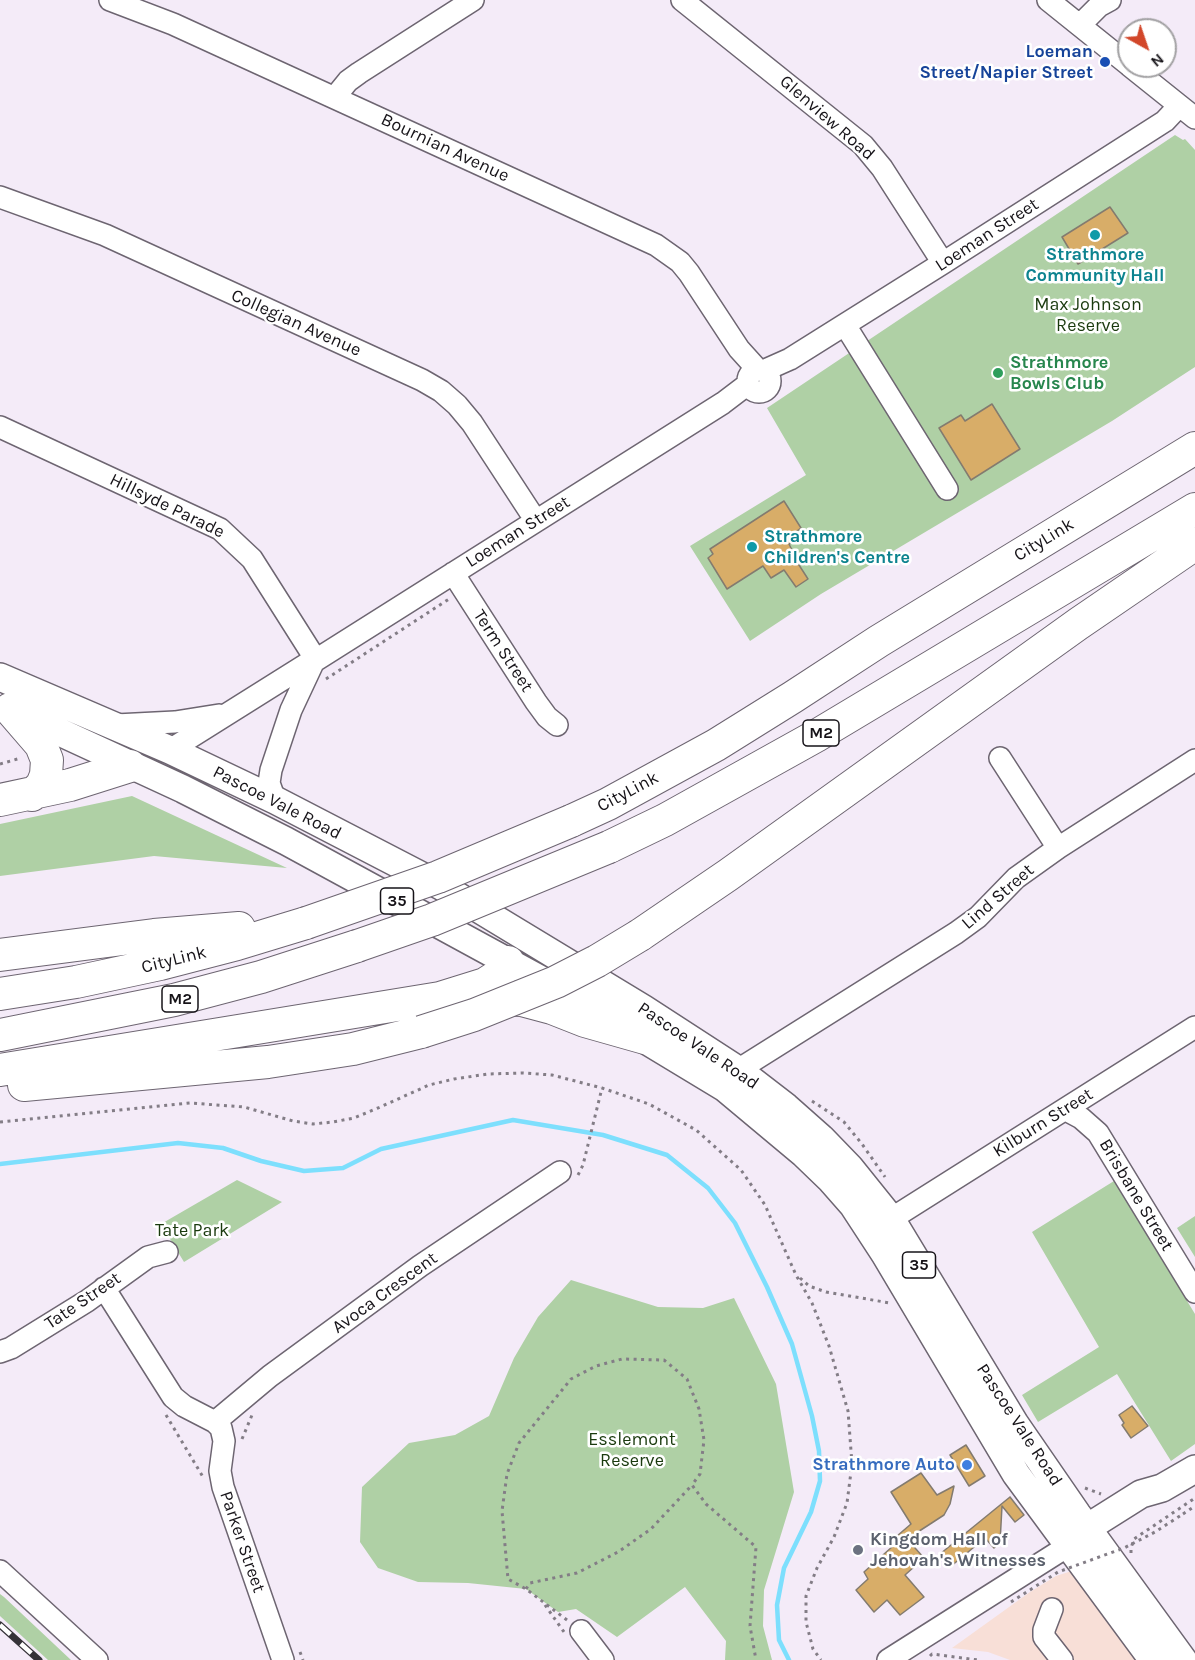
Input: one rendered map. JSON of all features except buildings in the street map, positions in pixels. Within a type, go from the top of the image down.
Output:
[{"type":"highway","name":"CityLink","points":[[0,994],[76,982],[237,944],[438,878],[571,821],[608,804],[716,745],[879,641],[1195,448]]},
{"type":"highway","name":"M2","points":[[0,1035],[174,1000],[261,977],[432,920],[609,847],[701,800],[816,736],[1195,509]]},
{"type":"highway","points":[[0,1087],[268,1062],[344,1050],[421,1032],[474,1015],[556,982],[640,935],[719,881],[1087,617],[1195,544]]},
{"type":"highway","points":[[5,707],[40,745],[47,760],[46,776],[32,795]]},
{"type":"highway","points":[[0,800],[32,795],[130,766]]},
{"type":"highway","points":[[0,955],[154,935],[306,923]]},
{"type":"highway","points":[[0,1070],[440,998],[485,984],[499,975],[508,962]]},
{"type":"highway","points":[[440,998],[522,1000],[645,1038]]},
{"type":"main road","name":"Pascoe Vale Road","points":[[0,676],[170,750],[275,800],[441,886],[738,1070],[786,1107],[850,1168],[891,1219],[1015,1424],[1072,1489],[1084,1539],[1153,1660]]},
{"type":"main road","name":"Pascoe Vale Road","points":[[5,707],[183,789],[286,841],[645,1038],[725,1088],[804,1154],[853,1205],[885,1254],[1016,1474],[1084,1539],[1184,1660]]},
{"type":"main road","points":[[130,766],[170,750]]},
{"type":"main road","points":[[508,962],[509,927]]},
{"type":"main road","points":[[1072,1489],[1095,1504],[1113,1502],[1162,1488],[1195,1469]]},
{"type":"main road","points":[[1084,1539],[1144,1509],[1162,1488]]},
{"type":"main road","points":[[1084,1539],[1113,1502]]},
{"type":"street","name":"Bournian Avenue","points":[[110,0],[173,24],[656,245],[680,262],[689,273],[757,378]]},
{"type":"street","points":[[335,97],[358,73],[473,0]]},
{"type":"street","name":"Glenview Road","points":[[682,0],[843,128],[868,151],[882,168],[943,263]]},
{"type":"street","points":[[1048,0],[1117,55]]},
{"type":"street","points":[[1080,25],[1110,0]]},
{"type":"street","points":[[1146,78],[1187,112]]},
{"type":"street","name":"Loeman Street","points":[[170,750],[307,664],[315,662],[459,581],[536,521],[723,403],[757,378],[845,325],[1165,121],[1187,112]]},
{"type":"street","name":"Collegian Avenue","points":[[0,197],[105,235],[422,380],[441,391],[472,423],[536,521]]},
{"type":"street","points":[[845,325],[947,489]]},
{"type":"street","name":"Hillsyde Parade","points":[[0,427],[220,529],[252,559],[315,662]]},
{"type":"street","name":"Term Street","points":[[459,581],[536,702],[547,717],[557,725]]},
{"type":"street","points":[[275,800],[269,783],[271,770],[291,710],[315,662]]},
{"type":"street","points":[[112,725],[175,722],[227,714]]},
{"type":"street","points":[[1000,758],[1058,848]]},
{"type":"street","name":"Lind Street","points":[[738,1070],[956,933],[978,917],[1016,878],[1058,848],[1195,760]]},
{"type":"street","name":"Kilburn Street","points":[[891,1219],[1195,1027]]},
{"type":"street","name":"Brisbane Street","points":[[1066,1110],[1081,1118],[1098,1133],[1195,1292]]},
{"type":"street","name":"Avoca Crescent","points":[[215,1422],[270,1376],[410,1273],[568,1174]]},
{"type":"street","name":"Tate Street","points":[[0,1352],[11,1348],[87,1301],[148,1257],[167,1252]]},
{"type":"street","points":[[104,1288],[173,1397],[184,1406],[215,1422]]},
{"type":"street","name":"Parker Street","points":[[215,1422],[220,1428],[224,1441],[220,1472],[223,1487],[291,1655]]},
{"type":"street","points":[[888,1660],[1084,1539]]},
{"type":"street","points":[[0,1571],[97,1660]]},
{"type":"street","points":[[1052,1609],[1044,1630],[1044,1637],[1062,1660]]},
{"type":"street","points":[[581,1631],[603,1660]]},
{"type":"path","points":[[318,684],[459,581]]},
{"type":"path","points":[[0,1122],[190,1103],[244,1107],[313,1124],[333,1122],[370,1112],[429,1086],[454,1079],[488,1074],[523,1073],[552,1075],[602,1088],[671,1114],[696,1130],[741,1170],[765,1205],[796,1275],[812,1303],[829,1346],[848,1411],[851,1473],[847,1503],[834,1537],[817,1568],[806,1596],[806,1622],[813,1649],[821,1660]]},
{"type":"path","points":[[568,1174],[583,1165],[602,1088]]},
{"type":"path","points":[[796,1275],[808,1286],[817,1289],[897,1305]]},
{"type":"path","points":[[526,1589],[530,1583],[577,1573],[618,1552],[651,1529],[700,1474],[704,1440],[699,1409],[687,1379],[664,1360],[622,1359],[596,1366],[571,1378],[519,1443],[507,1474],[502,1511],[508,1579],[526,1589],[581,1631]]},
{"type":"path","points":[[241,1444],[255,1409]]},
{"type":"path","points":[[164,1413],[202,1476],[206,1487]]},
{"type":"path","points":[[692,1485],[706,1504],[756,1547],[750,1626],[756,1660]]},
{"type":"path","points":[[1072,1489],[1090,1491],[1113,1502]]},
{"type":"path","points":[[1132,1560],[1131,1548],[1134,1539],[1195,1498]]},
{"type":"path","points":[[1011,1602],[1058,1572],[1125,1548],[1195,1506]]},
{"type":"path","points":[[923,1660],[932,1654],[978,1660]]},
{"type":"path","points":[[291,1655],[303,1660]]},
{"type":"shaded area","points":[[1081,1568],[1155,1660],[1010,1660],[988,1652],[952,1648],[1030,1592],[1056,1576]]},
{"type":"green space","name":"Max Johnson Reserve","points":[[1175,135],[1185,139],[1195,150],[1195,367],[1112,421],[821,594],[750,641],[690,546],[806,475],[767,408]]},
{"type":"green space","points":[[132,796],[287,868],[154,856],[0,876],[0,824]]},
{"type":"green space","name":"Tate Park","points":[[237,1180],[282,1202],[184,1262],[161,1224]]},
{"type":"green space","points":[[1114,1181],[1195,1314],[1195,1444],[1171,1461],[1117,1374],[1038,1422],[1022,1395],[1099,1347],[1032,1232]]},
{"type":"green space","points":[[1195,1216],[1195,1257],[1177,1228]]},
{"type":"green space","name":"Esslemont Reserve","points":[[571,1280],[658,1307],[703,1308],[734,1298],[776,1384],[794,1492],[764,1590],[763,1626],[772,1660],[725,1660],[726,1641],[685,1587],[617,1637],[576,1609],[558,1612],[526,1589],[468,1583],[418,1582],[378,1568],[360,1542],[362,1487],[409,1443],[455,1435],[489,1416],[514,1358],[538,1317]]},
{"type":"green space","points":[[0,1594],[71,1660],[48,1660],[0,1616]]},
{"type":"waterway","points":[[0,1164],[178,1143],[223,1148],[261,1161],[304,1171],[343,1168],[381,1149],[513,1120],[603,1135],[667,1155],[708,1188],[735,1223],[792,1344],[812,1416],[819,1451],[820,1481],[811,1512],[784,1568],[777,1605],[779,1640],[789,1660]]},
{"type":"railway","points":[[0,1625],[39,1660]]},
{"type":"place","name":"Loeman Street/Napier Street","points":[[1105,62]]},
{"type":"place","name":"Strathmore Community Hall","points":[[1095,235]]},
{"type":"place","name":"Strathmore Bowls Club","points":[[998,373]]},
{"type":"place","name":"Strathmore Children's Centre","points":[[752,547]]},
{"type":"place","name":"Strathmore Auto","points":[[967,1465]]},
{"type":"place","name":"Kingdom Hall of Jehovah's Witnesses","points":[[858,1550]]}]
